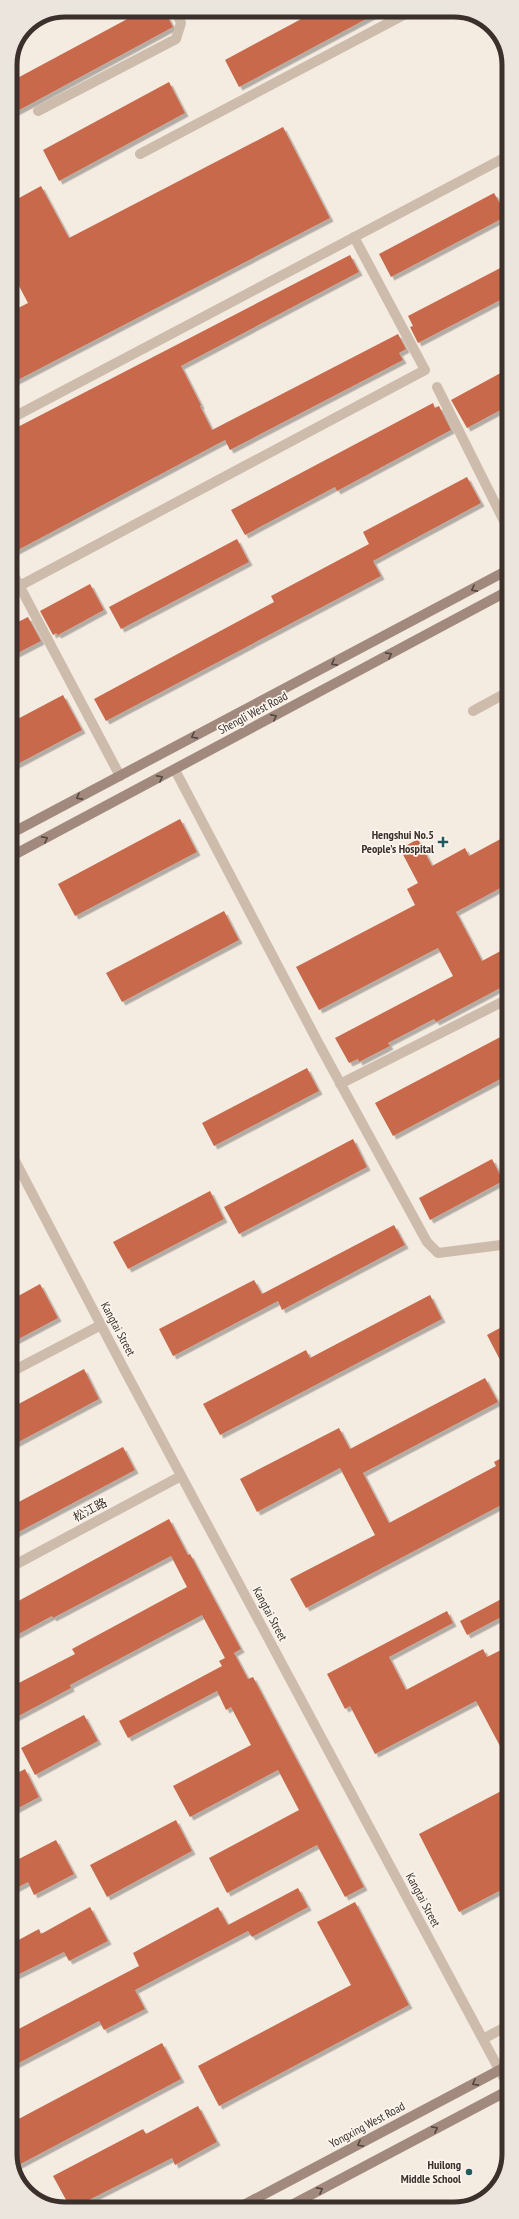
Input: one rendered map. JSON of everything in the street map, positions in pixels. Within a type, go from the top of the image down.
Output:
[{"type":"main road","name":"Shengli West Road","points":[[17,830],[502,573]]},
{"type":"main road","name":"Shengli West Road","points":[[17,853],[502,594]]},
{"type":"main road","name":"Yongxing West Road","points":[[249,2202],[502,2068]]},
{"type":"main road","points":[[297,2202],[502,2093]]},
{"type":"street","points":[[38,111],[176,39],[181,23],[178,17]]},
{"type":"street","points":[[140,154],[401,17]]},
{"type":"street","points":[[17,415],[502,159]]},
{"type":"street","points":[[17,588],[425,370],[354,237]]},
{"type":"street","points":[[437,387],[502,517]]},
{"type":"street","points":[[17,581],[120,776]]},
{"type":"street","points":[[473,711],[502,695]]},
{"type":"street","points":[[175,770],[340,1084],[426,1242],[438,1253],[502,1245]]},
{"type":"street","points":[[340,1084],[502,1002]]},
{"type":"street","name":"Kangtai Street","points":[[17,1166],[502,2076]]},
{"type":"street","points":[[17,1369],[101,1325]]},
{"type":"street","name":"松江路","points":[[17,1564],[181,1476]]},
{"type":"street","points":[[483,2039],[502,2029]]},
{"type":"building","points":[[131,17],[168,17],[173,27],[17,111],[17,78]]},
{"type":"building","points":[[305,17],[370,17],[239,87],[225,60]]},
{"type":"building","points":[[169,82],[185,113],[59,181],[43,150]]},
{"type":"building","points":[[283,127],[330,218],[17,380],[17,308],[28,303],[17,282],[17,199],[41,186],[69,238]]},
{"type":"building","points":[[494,193],[502,207],[502,219],[391,277],[379,254]]},
{"type":"building","points":[[350,255],[359,272],[181,366],[212,430],[398,334],[406,349],[399,353],[403,360],[230,450],[225,440],[17,550],[17,427]]},
{"type":"building","points":[[502,267],[502,299],[418,343],[410,327],[413,326],[408,316]]},
{"type":"building","points":[[502,372],[502,409],[467,428],[451,400]]},
{"type":"building","points":[[433,403],[435,408],[439,406],[451,430],[337,491],[335,487],[245,535],[231,510]]},
{"type":"building","points":[[467,477],[481,503],[373,561],[381,576],[106,721],[94,699],[274,602],[271,596],[369,544],[363,532]]},
{"type":"building","points":[[237,539],[249,562],[121,629],[109,607]]},
{"type":"building","points":[[90,584],[104,610],[58,635],[56,633],[53,635],[40,611]]},
{"type":"building","points":[[28,617],[41,641],[17,653],[17,622]]},
{"type":"building","points":[[63,695],[82,730],[17,764],[17,719]]},
{"type":"building","points":[[180,819],[197,852],[75,916],[58,884]]},
{"type":"building","points":[[502,838],[502,887],[456,912],[482,961],[502,950],[502,987],[436,1022],[434,1019],[388,1043],[390,1046],[359,1062],[358,1059],[349,1063],[335,1038],[453,976],[438,948],[319,1010],[296,967],[415,905],[407,889],[418,883],[400,849],[418,839],[432,866],[465,848],[469,856]]},
{"type":"building","points":[[224,911],[239,940],[122,1002],[106,973]]},
{"type":"building","points":[[502,1036],[502,1078],[393,1136],[375,1103]]},
{"type":"building","points":[[307,1068],[319,1091],[214,1146],[202,1123]]},
{"type":"building","points":[[353,1139],[367,1167],[239,1234],[224,1207]]},
{"type":"building","points":[[492,1159],[502,1179],[502,1182],[430,1220],[419,1198]]},
{"type":"building","points":[[210,1191],[224,1219],[128,1269],[113,1242]]},
{"type":"building","points":[[394,1225],[405,1245],[282,1310],[278,1301],[173,1356],[159,1329],[254,1280],[262,1294]]},
{"type":"building","points":[[40,1284],[58,1318],[17,1340],[17,1297]]},
{"type":"building","points":[[430,1295],[442,1319],[220,1435],[203,1404],[306,1350],[310,1358]]},
{"type":"building","points":[[502,1327],[502,1364],[487,1335]]},
{"type":"building","points":[[84,1369],[99,1399],[17,1443],[17,1405]]},
{"type":"building","points":[[485,1378],[498,1402],[363,1473],[389,1523],[496,1466],[494,1462],[502,1458],[502,1505],[306,1608],[290,1579],[375,1535],[340,1468],[257,1512],[240,1479],[339,1428],[350,1449]]},
{"type":"building","points":[[123,1447],[135,1470],[17,1533],[17,1503]]},
{"type":"building","points":[[169,1519],[188,1555],[190,1554],[241,1649],[234,1653],[248,1679],[253,1677],[364,1887],[345,1897],[317,1845],[227,1893],[209,1858],[299,1810],[278,1770],[190,1817],[173,1786],[251,1745],[231,1707],[226,1710],[217,1691],[128,1738],[119,1721],[222,1666],[219,1661],[225,1658],[202,1615],[70,1685],[71,1688],[17,1717],[17,1684],[75,1654],[72,1649],[187,1587],[171,1556],[53,1618],[52,1616],[17,1635],[17,1602]]},
{"type":"building","points":[[502,1599],[502,1617],[467,1635],[460,1621]]},
{"type":"building","points":[[447,1611],[453,1623],[389,1657],[406,1690],[483,1649],[487,1657],[502,1650],[502,1750],[476,1701],[375,1754],[350,1706],[345,1709],[327,1674]]},
{"type":"building","points":[[84,1715],[98,1741],[35,1775],[21,1748]]},
{"type":"building","points":[[25,1769],[39,1797],[17,1809],[17,1773]]},
{"type":"building","points":[[502,1791],[502,1890],[459,1912],[419,1834]]},
{"type":"building","points":[[176,1820],[192,1851],[107,1897],[90,1865]]},
{"type":"building","points":[[56,1840],[74,1874],[34,1895],[28,1882],[17,1888],[17,1860]]},
{"type":"building","points":[[298,1888],[308,1907],[252,1937],[248,1931],[135,1990],[145,2009],[104,2030],[99,2021],[17,2064],[17,2030],[139,1966],[133,1953],[218,1907],[228,1925]]},
{"type":"building","points":[[355,1902],[409,2005],[219,2106],[198,2066],[351,1985],[317,1922]]},
{"type":"building","points":[[90,1907],[108,1941],[69,1961],[64,1952],[17,1975],[17,1941],[39,1929],[41,1934]]},
{"type":"building","points":[[162,2043],[181,2079],[19,2165],[17,2154],[17,2120]]},
{"type":"building","points":[[198,2106],[217,2142],[175,2165],[172,2158],[85,2202],[67,2202],[53,2176],[143,2129],[146,2134]]},
{"type":"place","name":"Hengshui No.5 People's Hospital","points":[[443,842]]},
{"type":"place","name":"Huilong Middle School","points":[[469,2172]]}]
